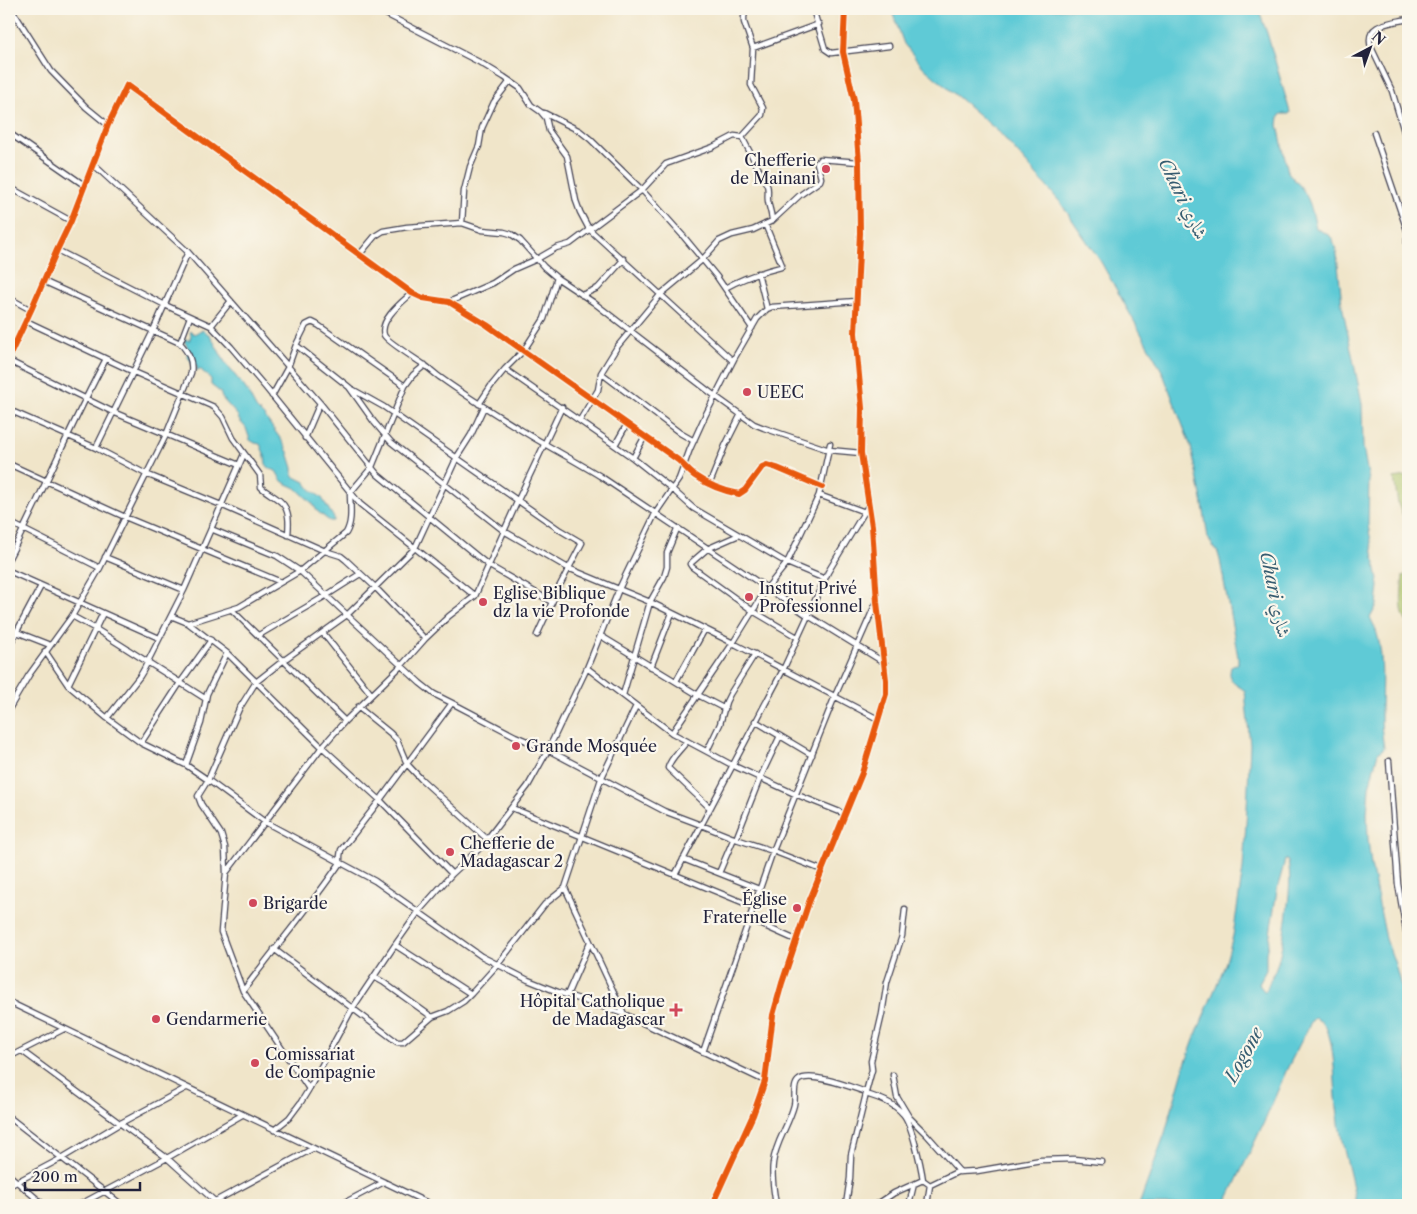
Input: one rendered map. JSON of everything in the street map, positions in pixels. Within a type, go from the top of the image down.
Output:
[{"type":"main road","points":[[1408,239],[1408,245]]},
{"type":"street","points":[[9,9],[16,16],[51,71],[86,107],[108,125]]},
{"type":"street","points":[[376,9],[479,62],[520,88],[531,104],[546,118],[549,131],[567,156],[576,201],[589,229],[624,259],[733,361]]},
{"type":"street","points":[[742,137],[762,115],[763,108],[751,85],[753,48],[744,22],[746,9]]},
{"type":"street","points":[[813,9],[827,50],[831,53],[889,46]]},
{"type":"street","points":[[712,1205],[753,1115],[765,1081],[773,1015],[782,983],[808,902],[871,748],[886,694],[885,663],[877,602],[872,526],[861,453],[861,400],[855,333],[860,233],[859,162],[854,100],[843,52],[845,9]]},
{"type":"street","points":[[1408,19],[1381,25],[1372,31],[1369,40],[1392,91],[1408,144]]},
{"type":"street","points":[[753,48],[818,24]]},
{"type":"street","points":[[462,223],[464,191],[470,167],[479,146],[482,128],[494,102],[510,81]]},
{"type":"street","points":[[9,357],[71,221],[108,125],[127,84],[412,293],[423,298],[449,302],[493,328],[685,465],[695,476],[725,490],[739,494],[745,490],[762,467],[767,465],[822,487]]},
{"type":"street","points":[[541,112],[580,131],[642,190],[725,288],[752,328]]},
{"type":"street","points":[[9,133],[84,185]]},
{"type":"street","points":[[1374,133],[1408,233]]},
{"type":"street","points":[[449,302],[493,283],[514,269],[556,248],[570,244],[642,190],[666,164],[713,147],[734,136],[742,137]]},
{"type":"street","points":[[742,137],[767,185],[772,222]]},
{"type":"street","points":[[580,420],[598,390],[601,373],[617,347],[661,294],[702,260],[719,241],[772,222],[800,195],[820,181],[817,163],[820,159],[859,162]]},
{"type":"street","points":[[94,165],[188,252],[320,403],[377,474],[488,565],[552,602]]},
{"type":"street","points":[[9,186],[71,221]]},
{"type":"street","points":[[360,254],[375,236],[383,231],[407,227],[462,223],[482,230],[510,234],[520,240],[544,267],[557,278],[630,330],[754,424],[829,450],[861,453]]},
{"type":"street","points":[[725,288],[741,279],[781,267],[782,265],[765,224]]},
{"type":"street","points":[[57,250],[165,305],[211,326],[231,347],[360,504],[475,596]]},
{"type":"street","points":[[96,448],[134,372],[188,252]]},
{"type":"street","points":[[582,295],[598,288],[624,259]]},
{"type":"street","points":[[758,273],[767,309]]},
{"type":"street","points":[[309,1089],[244,991],[221,932],[226,873],[225,847],[221,834],[198,800],[198,796],[208,780],[234,718],[256,682],[347,615],[414,548],[457,457],[471,435],[491,386],[524,350],[547,314],[557,278]]},
{"type":"street","points":[[9,706],[45,651],[72,616],[100,568],[166,435],[192,367],[189,354],[180,343],[43,281]]},
{"type":"street","points":[[412,293],[395,309],[384,323],[385,338],[482,405],[600,476],[807,615],[885,663]]},
{"type":"street","points":[[9,298],[31,310]]},
{"type":"street","points":[[211,326],[231,301]]},
{"type":"street","points":[[274,1130],[289,1118],[309,1089],[352,1009],[394,945],[419,912],[452,874],[487,839],[528,786],[548,750],[587,668],[619,589],[655,514],[680,479],[690,449],[705,416],[757,319],[767,309],[772,307],[857,301]]},
{"type":"street","points":[[180,343],[190,317]]},
{"type":"street","points":[[26,321],[214,407],[223,417],[232,438],[260,475],[261,487],[285,507],[289,522],[288,535]]},
{"type":"street","points":[[272,396],[306,325],[312,322],[404,386]]},
{"type":"street","points":[[296,345],[349,387],[393,414],[560,530],[582,543],[568,568],[537,635]]},
{"type":"street","points":[[9,558],[47,481],[84,398],[106,359]]},
{"type":"street","points":[[9,361],[113,412],[239,465]]},
{"type":"street","points":[[188,622],[232,610],[300,571],[346,533],[350,520],[350,493],[372,467],[404,386],[425,365]]},
{"type":"street","points":[[505,369],[633,458],[693,508],[787,563],[825,579]]},
{"type":"street","points":[[601,373],[680,433],[694,441]]},
{"type":"street","points":[[349,387],[363,408],[391,442],[504,531],[568,568],[650,602],[878,719]]},
{"type":"street","points":[[305,438],[320,403]]},
{"type":"street","points":[[226,873],[322,747],[345,721],[370,694],[402,665],[425,639],[449,616],[475,596],[544,443],[562,408]]},
{"type":"street","points":[[9,410],[96,448],[146,474],[221,505],[325,552],[341,556],[375,587],[425,639]]},
{"type":"street","points":[[710,483],[741,414]]},
{"type":"street","points":[[615,445],[628,424]]},
{"type":"street","points":[[633,458],[645,436]]},
{"type":"street","points":[[672,733],[733,643],[767,588],[787,563],[822,487],[830,444]]},
{"type":"street","points":[[106,718],[140,676],[184,590],[244,454]]},
{"type":"street","points":[[9,464],[125,517],[281,582]]},
{"type":"street","points":[[819,495],[865,512]]},
{"type":"street","points":[[675,875],[783,670],[825,579],[868,506]]},
{"type":"street","points":[[9,522],[100,568]]},
{"type":"street","points":[[211,528],[277,556],[300,571],[434,694],[515,736],[548,750],[664,812],[822,870]]},
{"type":"street","points":[[623,695],[650,602],[664,577],[667,567],[667,553],[677,529]]},
{"type":"street","points":[[739,535],[707,549],[690,564],[753,611],[798,637]]},
{"type":"street","points":[[105,557],[184,590]]},
{"type":"street","points":[[9,572],[159,638]]},
{"type":"street","points":[[259,635],[360,574]]},
{"type":"street","points":[[9,646],[41,586]]},
{"type":"street","points":[[703,1052],[773,851],[835,696],[877,602]]},
{"type":"street","points":[[232,610],[345,721]]},
{"type":"street","points":[[68,685],[94,628],[103,613]]},
{"type":"street","points":[[651,667],[672,613]]},
{"type":"street","points":[[72,616],[206,699]]},
{"type":"street","points":[[171,616],[188,622],[227,653],[322,747],[380,800],[452,874]]},
{"type":"street","points":[[9,628],[50,645]]},
{"type":"street","points":[[676,681],[705,629]]},
{"type":"street","points":[[323,633],[370,694]]},
{"type":"street","points":[[601,636],[698,695],[725,709]]},
{"type":"street","points":[[141,742],[211,640]]},
{"type":"street","points":[[45,651],[68,685],[106,718],[141,742],[186,765],[265,822],[375,881],[481,956],[528,980],[624,1014],[765,1081]]},
{"type":"street","points":[[186,765],[201,723],[206,699],[227,653]]},
{"type":"street","points":[[707,751],[720,724],[726,702],[754,654]]},
{"type":"street","points":[[587,668],[672,733],[732,765],[844,814]]},
{"type":"street","points":[[244,991],[274,949],[322,890],[340,862],[342,850],[452,704]]},
{"type":"street","points":[[274,949],[397,1042],[404,1042],[432,1017],[448,1011],[464,1001],[498,964],[546,904],[565,888],[601,779],[636,706]]},
{"type":"street","points":[[358,707],[397,740],[407,764],[421,779],[487,839]]},
{"type":"street","points":[[755,721],[812,755]]},
{"type":"street","points":[[719,873],[780,736]]},
{"type":"street","points":[[687,741],[672,758],[668,768],[710,808]]},
{"type":"street","points":[[1389,761],[1398,884],[1408,942]]},
{"type":"street","points":[[512,808],[754,907]]},
{"type":"street","points":[[683,859],[759,890]]},
{"type":"street","points":[[565,888],[624,1014]]},
{"type":"street","points":[[846,1205],[851,1155],[872,1070],[871,1061],[887,982],[902,936],[905,909]]},
{"type":"street","points":[[749,919],[796,940]]},
{"type":"street","points":[[567,995],[590,942]]},
{"type":"street","points":[[394,945],[471,994]]},
{"type":"street","points":[[374,977],[384,982],[432,1017]]},
{"type":"street","points":[[9,1002],[432,1205]]},
{"type":"street","points":[[9,1057],[64,1029]]},
{"type":"street","points":[[22,1051],[167,1158],[216,1204]]},
{"type":"street","points":[[893,1075],[897,1097],[909,1118],[960,1172]]},
{"type":"street","points":[[776,1205],[773,1174],[774,1154],[794,1106],[795,1087],[803,1078],[825,1080],[866,1093],[888,1102],[899,1110],[905,1116],[912,1136],[923,1180],[930,1185]]},
{"type":"street","points":[[9,1186],[186,1088]]},
{"type":"street","points":[[79,1205],[242,1115]]},
{"type":"street","points":[[9,1116],[122,1205]]},
{"type":"street","points":[[208,1205],[216,1204],[312,1148]]},
{"type":"street","points":[[930,1185],[960,1172],[1042,1160],[1074,1159],[1102,1162]]},
{"type":"street","points":[[9,1175],[44,1205]]},
{"type":"street","points":[[876,1205],[894,1193],[923,1180]]},
{"type":"street","points":[[340,1205],[384,1182]]},
{"type":"street","points":[[909,1205],[914,1184]]},
{"type":"street","points":[[927,1205],[930,1185]]},
{"type":"green space","points":[[1407,476],[1408,519],[1405,520],[1398,504],[1394,478]]},
{"type":"green space","points":[[1408,573],[1408,623],[1403,614],[1401,601],[1403,576]]},
{"type":"water","points":[[891,9],[1258,9],[1290,112],[1289,114],[1281,114],[1278,125],[1288,172],[1306,195],[1316,228],[1330,236],[1337,255],[1342,305],[1362,403],[1363,447],[1369,480],[1368,525],[1379,586],[1377,605],[1370,618],[1375,628],[1381,652],[1381,723],[1384,748],[1378,753],[1369,787],[1368,839],[1371,865],[1386,939],[1395,964],[1408,1013],[1408,1205],[1356,1205],[1339,1127],[1331,1041],[1326,1027],[1315,1018],[1312,1020],[1287,1069],[1225,1205],[1139,1205],[1165,1133],[1183,1070],[1225,965],[1233,936],[1243,869],[1250,745],[1245,691],[1233,682],[1230,677],[1231,667],[1238,664],[1238,657],[1220,560],[1218,553],[1208,538],[1191,447],[1162,371],[1101,262],[1060,202],[1000,133],[924,68],[904,44]],"holes":[[[1285,860],[1287,860],[1290,879],[1283,941],[1277,966],[1266,991],[1264,991],[1259,983],[1266,970],[1266,953],[1277,890]]]},
{"type":"water","points":[[202,330],[210,335],[226,364],[246,389],[256,408],[282,441],[288,452],[293,468],[293,476],[305,482],[311,490],[322,498],[334,521],[330,521],[317,511],[313,504],[296,488],[282,481],[276,471],[269,468],[260,444],[250,440],[246,428],[238,416],[222,398],[220,392],[211,385],[211,379],[200,369],[197,371],[197,366],[187,356],[188,349],[184,340],[189,341],[191,331],[194,334]]},
{"type":"cycle path","points":[[712,1205],[753,1115],[765,1081],[773,1015],[782,983],[809,902],[862,773],[886,694],[872,526],[861,453],[862,408],[855,333],[860,233],[859,162],[854,100],[843,52],[845,9]]},
{"type":"cycle path","points":[[9,357],[71,221],[108,125],[127,85],[412,293],[423,298],[449,302],[487,325],[678,460],[700,479],[716,487],[739,494],[745,490],[762,467],[767,465],[822,487]]},
{"type":"place","name":"Chefferie de Mainani","points":[[826,169]]},
{"type":"place","name":"UEEC","points":[[747,392]]},
{"type":"place","name":"Institut Privé Professionnel","points":[[749,597]]},
{"type":"place","name":"Eglise Biblique dz la vie Profonde","points":[[483,602]]},
{"type":"place","name":"Grande Mosquée","points":[[516,746]]},
{"type":"place","name":"Chefferie de Madagascar 2","points":[[450,852]]},
{"type":"place","name":"Brigarde","points":[[253,903]]},
{"type":"place","name":"Église Fraternelle","points":[[797,908]]},
{"type":"place","name":"Hôpital Catholique de Madagascar","points":[[676,1010]]},
{"type":"place","name":"Gendarmerie","points":[[156,1019]]},
{"type":"place","name":"Comissariat de Compagnie","points":[[255,1063]]},
{"type":"water label","name":"Chari شاري","points":[[1183,199]]},
{"type":"water label","name":"Chari شاري","points":[[1275,595]]},
{"type":"water label","name":"Logone","points":[[1244,1055]]}]
